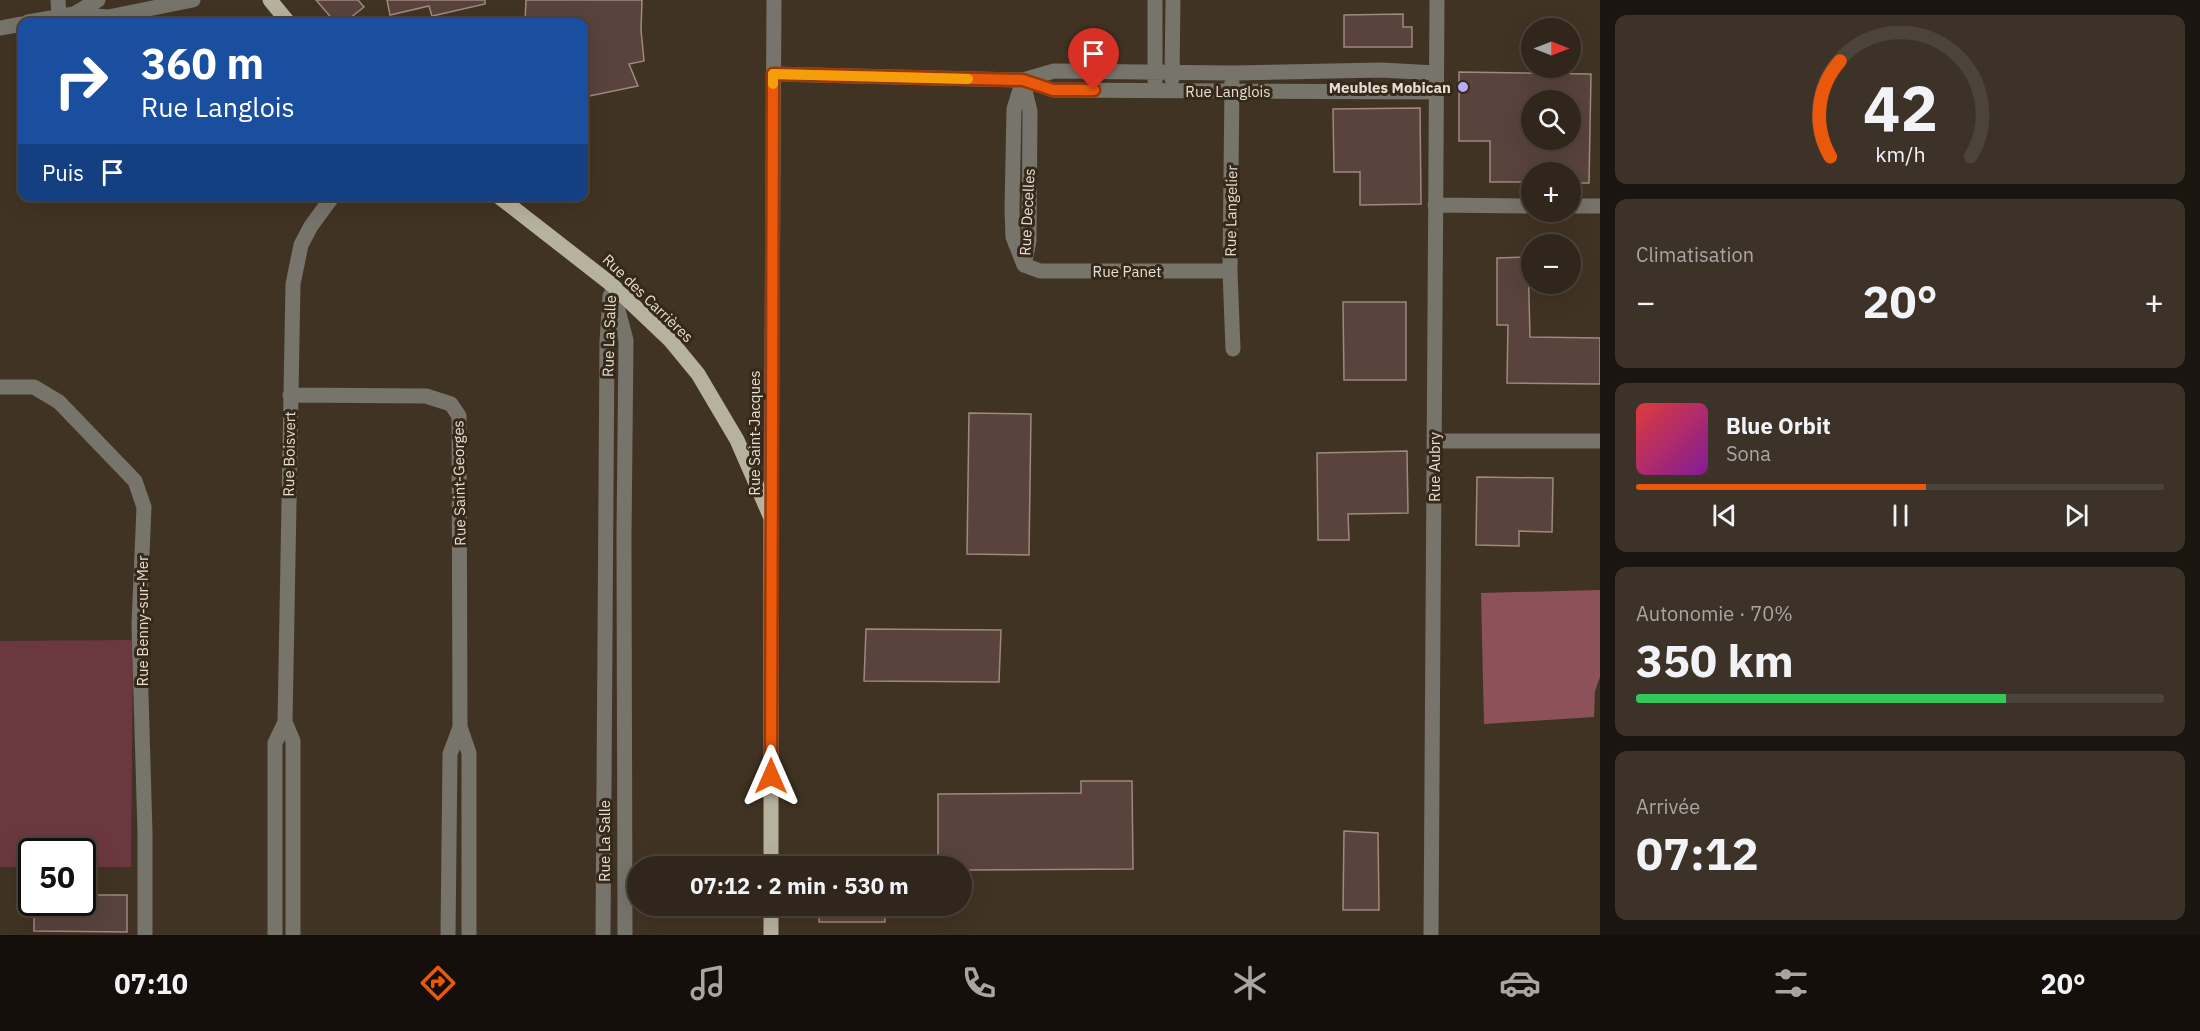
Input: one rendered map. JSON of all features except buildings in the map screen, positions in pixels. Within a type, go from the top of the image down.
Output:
[{"type":"main road","points":[[270,0],[285,18]]},
{"type":"main road","name":"Rue des Carrières","points":[[504,201],[611,284],[670,340],[698,374],[737,440],[771,518]]},
{"type":"main road","name":"Rue Saint-Jacques","points":[[771,518],[771,856]]},
{"type":"main road","points":[[771,916],[771,935]]},
{"type":"street","points":[[58,0],[67,15]]},
{"type":"street","points":[[67,15],[98,0]]},
{"type":"street","points":[[50,18],[67,15],[108,17],[193,0]]},
{"type":"street","name":"Rue Saint-Jacques","points":[[771,518],[774,0]]},
{"type":"street","points":[[1155,0],[1155,90]]},
{"type":"street","points":[[1172,91],[1173,0]]},
{"type":"street","name":"Rue Aubry","points":[[1431,935],[1437,0]]},
{"type":"street","points":[[0,28],[18,25]]},
{"type":"street","name":"Rue Langlois","points":[[1023,80],[1054,71],[1233,73],[1381,70],[1436,73]]},
{"type":"street","name":"Rue Langelier","points":[[1233,73],[1230,271],[1233,349]]},
{"type":"street","name":"Rue Langlois","points":[[773,74],[1023,80],[1053,90],[1436,92]]},
{"type":"street","name":"Rue Decelles","points":[[1023,80],[1014,109],[1012,210],[1013,237],[1024,265]]},
{"type":"street","name":"Rue Boisvert","points":[[293,935],[293,741],[285,722],[293,284],[301,245],[330,201]]},
{"type":"street","points":[[1435,205],[1521,206]]},
{"type":"street","points":[[1581,206],[1600,206]]},
{"type":"street","name":"Rue Panet","points":[[1024,265],[1040,271],[1230,271]]},
{"type":"street","name":"Rue La Salle","points":[[603,935],[607,341],[611,284]]},
{"type":"street","name":"Rue La Salle","points":[[611,284],[626,340],[625,935]]},
{"type":"street","name":"Rue Benny-sur-Mer","points":[[0,387],[34,387],[59,402],[135,481],[144,507],[140,625],[145,935]]},
{"type":"street","name":"Rue Saint-Georges","points":[[290,395],[426,396],[452,404],[459,416],[460,727],[450,754],[448,935]]},
{"type":"street","points":[[1434,441],[1600,441]]},
{"type":"street","points":[[606,536],[624,536]]},
{"type":"street","name":"Rue Boisvert","points":[[275,935],[275,743],[285,722]]},
{"type":"street","name":"Rue Saint-Georges","points":[[460,727],[470,753],[469,935]]},
{"type":"street","points":[[604,748],[625,748]]},
{"type":"shaded area","points":[[1600,590],[1600,677],[1595,691],[1594,717],[1484,724],[1481,593]]},
{"type":"shaded area","points":[[133,640],[131,867],[96,867],[96,838],[18,838],[18,867],[0,867],[0,641]]},
{"type":"slow traffic","points":[[773,84],[773,74],[968,79]]},
{"type":"place","name":"Meubles Mobican","points":[[1463,87]]},
{"type":"route","points":[[771,776],[773,74],[1023,80],[1053,90],[1094,90]]}]
